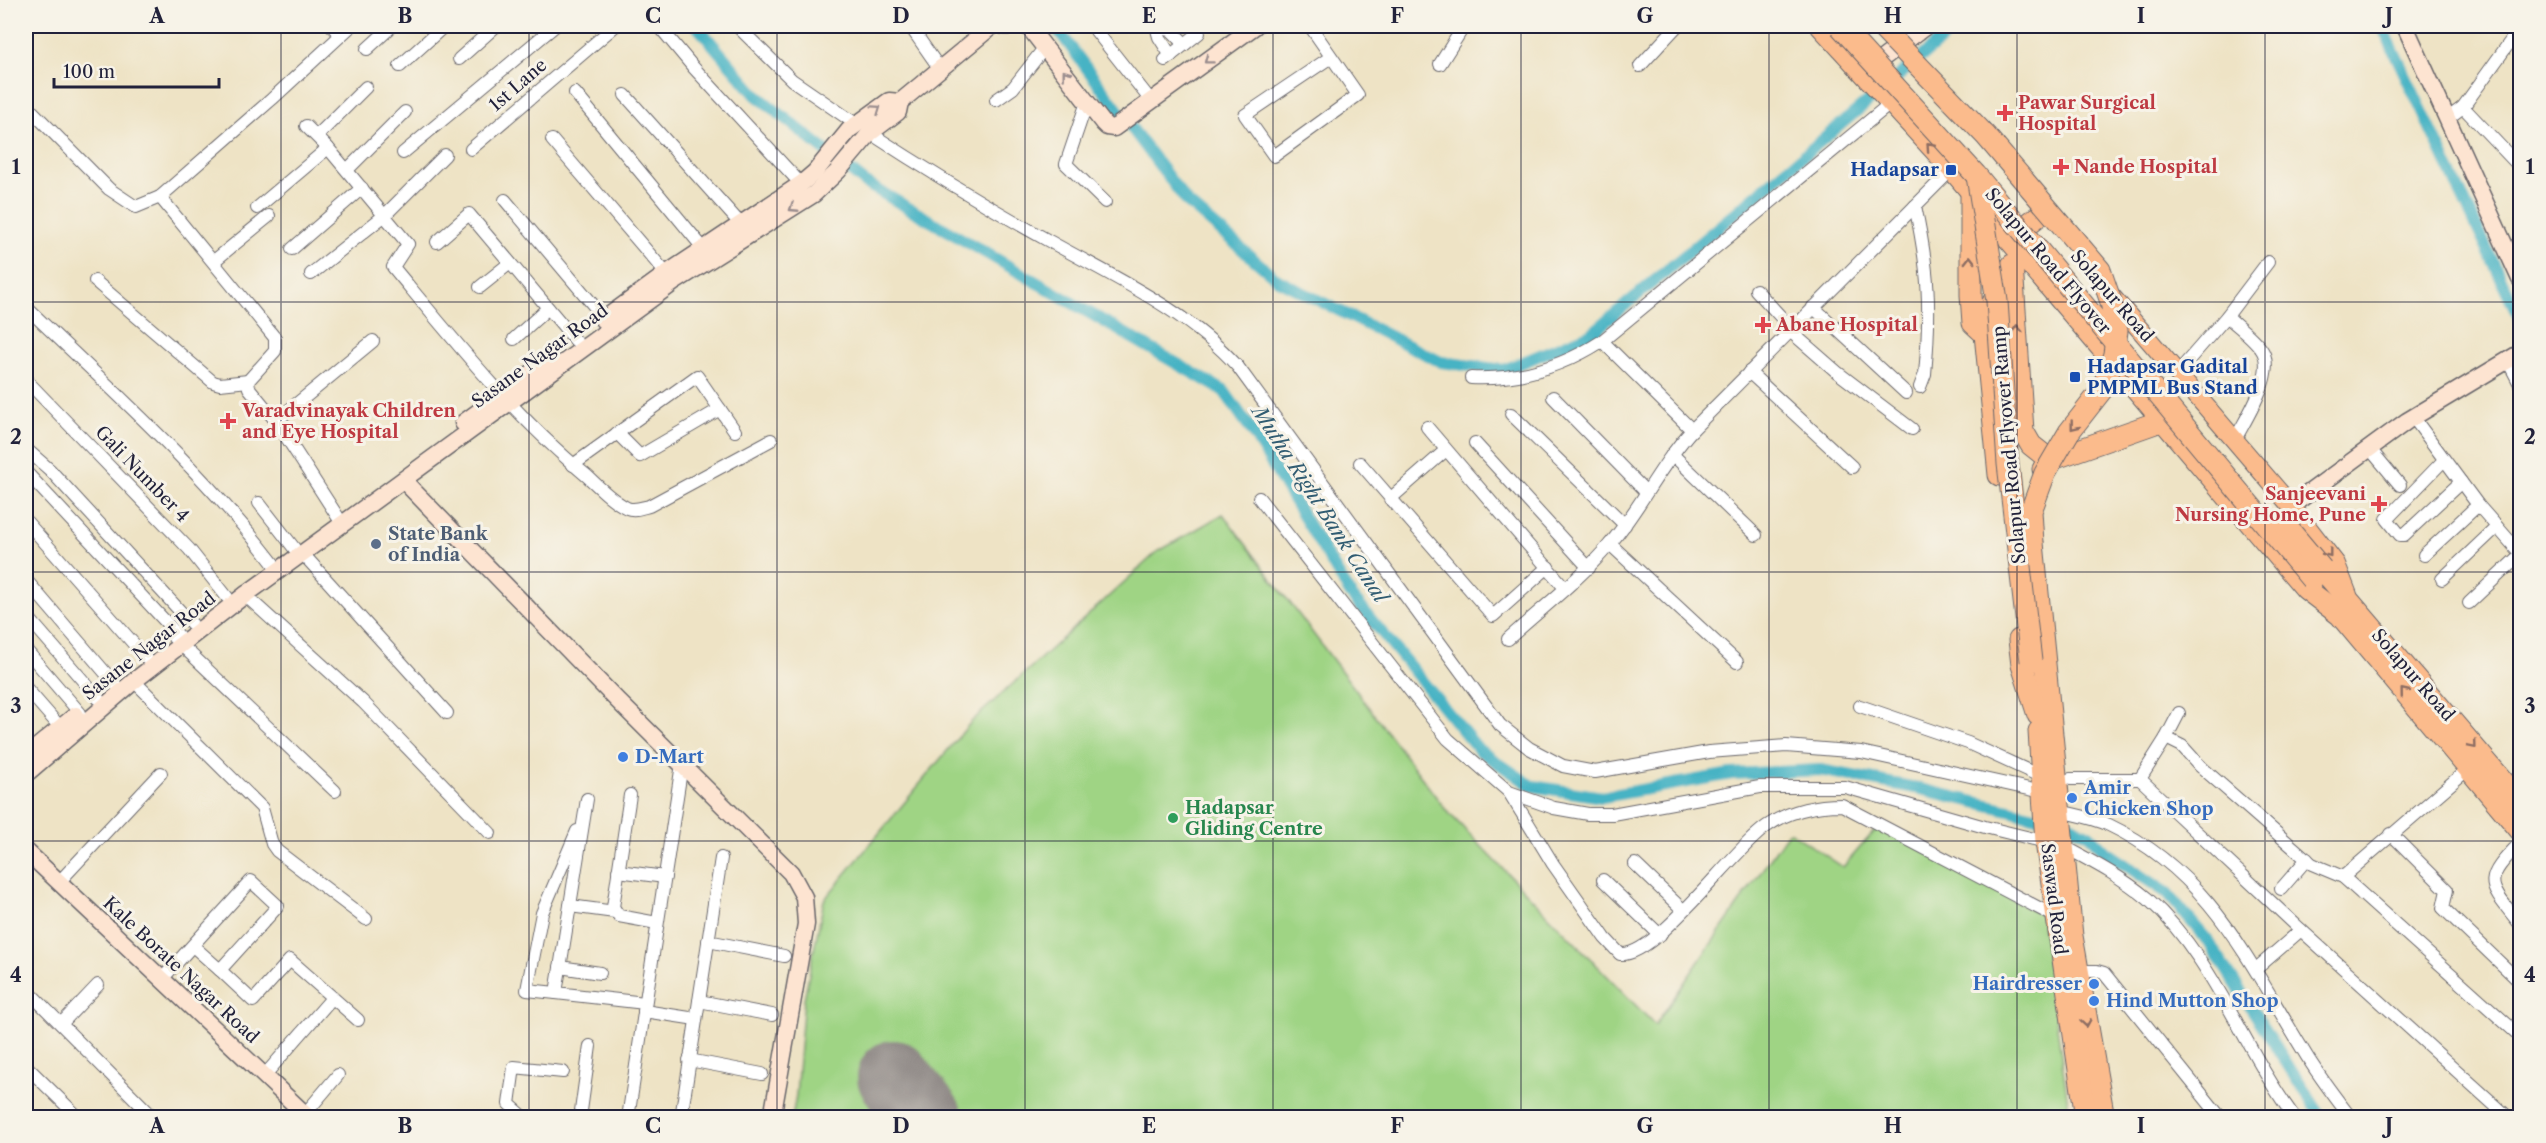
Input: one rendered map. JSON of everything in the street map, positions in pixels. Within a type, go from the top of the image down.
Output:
[{"type":"highway","name":"Solapur Road Flyover","points":[[1840,26],[1974,184],[2317,574]]},
{"type":"highway","name":"Solapur Road Flyover","points":[[1855,26],[2015,201],[2346,610]]},
{"type":"highway","points":[[1881,26],[1986,136],[2100,270],[2111,302],[2117,331],[2108,374],[2101,391],[2069,432],[2045,473],[2031,512],[2055,797]]},
{"type":"highway","points":[[1974,184],[1971,295],[1973,323],[1985,334]]},
{"type":"highway","name":"Solapur Road Flyover Ramp","points":[[1974,184],[1995,290],[2008,464],[2038,715]]},
{"type":"highway","points":[[2041,214],[2009,239],[2024,431],[2031,445],[2050,460]]},
{"type":"highway","name":"Solapur Road","points":[[2009,239],[2306,589],[2346,610],[2520,801]]},
{"type":"highway","points":[[2013,272],[1999,289],[1988,310],[1985,334],[2022,665],[2038,715]]},
{"type":"highway","points":[[2055,797],[2052,660],[2035,490],[2041,471],[2050,460],[2162,421]]},
{"type":"highway","name":"Solapur Road","points":[[2346,610],[2468,769],[2520,830]]},
{"type":"highway","name":"Saswad Road","points":[[2038,715],[2055,797],[2056,917],[2086,1118]]},
{"type":"highway","name":"Saswad Road","points":[[2054,842],[2104,1118]]},
{"type":"main road","points":[[1819,26],[1951,170],[1974,184],[2009,239]]},
{"type":"main road","name":"Solapur Road","points":[[1870,26],[2041,214],[2236,438],[2336,564],[2346,610]]},
{"type":"street","points":[[332,26],[341,35]]},
{"type":"street","points":[[26,105],[109,189],[131,206],[140,206],[160,196],[351,26]]},
{"type":"street","points":[[367,49],[393,26]]},
{"type":"street","points":[[400,66],[444,26]]},
{"type":"street","points":[[459,59],[496,26]]},
{"type":"street","points":[[403,153],[555,26]]},
{"type":"street","name":"1st Lane","points":[[471,149],[615,26]]},
{"type":"street","points":[[659,26],[694,68],[801,184]]},
{"type":"street","points":[[737,26],[792,80],[863,128],[958,190],[1152,298],[1218,344],[1238,367],[1500,724],[1529,748],[1563,766],[1595,772],[1709,752],[1786,746],[1861,752],[2055,797],[2140,779],[2179,713]]},
{"type":"street","points":[[910,26],[940,69]]},
{"type":"street","name":"Sasane Nagar Road","points":[[745,230],[801,184],[863,128],[898,112],[900,102],[992,26]]},
{"type":"street","points":[[1004,26],[1011,26]]},
{"type":"street","points":[[1028,26],[1107,127],[1119,127],[1255,26]]},
{"type":"street","points":[[1310,26],[1358,95],[1274,156],[1245,115],[1331,57]]},
{"type":"street","points":[[1640,66],[1677,26]]},
{"type":"street","points":[[1471,378],[1524,374],[1555,366],[1602,342],[1878,90],[1896,55],[1926,26]]},
{"type":"street","points":[[2405,26],[2520,279]]},
{"type":"street","points":[[1157,27],[1171,30],[1177,54],[1159,37],[1157,27]]},
{"type":"street","points":[[1440,64],[1458,28]]},
{"type":"street","points":[[2447,119],[2463,106],[2520,28]]},
{"type":"street","points":[[1096,31],[1152,102]]},
{"type":"street","points":[[1177,54],[1199,33]]},
{"type":"street","points":[[996,99],[1013,88],[1045,47]]},
{"type":"street","points":[[317,136],[366,87]]},
{"type":"street","points":[[575,93],[707,253]]},
{"type":"street","points":[[625,95],[745,230]]},
{"type":"street","points":[[1088,102],[1066,164],[1106,202]]},
{"type":"street","points":[[2463,106],[2520,167]]},
{"type":"street","points":[[347,170],[405,112]]},
{"type":"street","points":[[306,126],[328,148],[408,244],[393,267],[506,398],[573,465],[616,501],[628,508],[638,509],[771,440]]},
{"type":"street","points":[[552,140],[670,278]]},
{"type":"street","name":"Sasane Nagar Road","points":[[340,521],[403,480],[605,319],[745,230],[814,194],[838,171],[850,141]]},
{"type":"street","points":[[258,208],[328,148]]},
{"type":"street","points":[[311,274],[385,215],[445,154]]},
{"type":"street","points":[[1508,639],[1589,568],[1625,525],[1672,454],[1692,430],[1951,170]]},
{"type":"street","points":[[292,249],[362,188]]},
{"type":"street","points":[[95,281],[213,382],[220,384],[248,381],[275,351],[276,338],[160,196]]},
{"type":"street","points":[[505,200],[605,319]]},
{"type":"street","points":[[1915,206],[1927,261],[1929,290],[1925,374],[1920,387]]},
{"type":"street","points":[[437,242],[469,214],[576,341]]},
{"type":"street","points":[[214,261],[268,216]]},
{"type":"street","points":[[2178,372],[2228,316],[2268,262]]},
{"type":"street","points":[[480,287],[510,263]]},
{"type":"street","name":"Sasane Nagar Road","points":[[27,764],[60,728],[147,659],[245,595],[298,551],[670,278]]},
{"type":"street","points":[[1756,291],[1791,330],[1837,372],[1912,429]]},
{"type":"street","points":[[26,307],[134,410],[228,506],[273,563]]},
{"type":"street","points":[[514,339],[548,308]]},
{"type":"street","points":[[1814,308],[1906,393]]},
{"type":"street","points":[[2228,316],[2263,352],[2267,364],[2264,381],[2236,438]]},
{"type":"street","points":[[276,421],[373,342]]},
{"type":"street","points":[[1602,342],[1692,430]]},
{"type":"street","points":[[2291,506],[2413,417],[2514,357],[2520,384]]},
{"type":"street","points":[[1749,372],[1852,466]]},
{"type":"street","points":[[573,465],[697,376],[735,431]]},
{"type":"street","name":"Gali Number 4","points":[[26,380],[189,549],[227,597]]},
{"type":"street","points":[[248,381],[249,388],[276,421],[340,521]]},
{"type":"street","points":[[1553,397],[1646,492]]},
{"type":"street","points":[[617,433],[640,456],[720,409]]},
{"type":"street","points":[[1511,414],[1625,525]]},
{"type":"street","points":[[2413,417],[2478,505],[2520,554],[2469,603]]},
{"type":"street","points":[[1427,427],[1565,588]]},
{"type":"street","points":[[1475,443],[1589,568]]},
{"type":"street","points":[[26,448],[50,470],[192,624]]},
{"type":"street","points":[[2370,449],[2400,485]]},
{"type":"street","points":[[1390,499],[1446,450]]},
{"type":"street","points":[[1672,454],[1756,536]]},
{"type":"street","points":[[2444,460],[2386,519],[2400,535],[2404,536],[2461,482]]},
{"type":"street","points":[[1360,463],[1493,616],[1548,567]]},
{"type":"street","points":[[26,472],[177,639],[335,792]]},
{"type":"street","points":[[403,480],[791,873],[804,897],[806,924],[772,1118]]},
{"type":"street","points":[[1259,498],[1448,739],[1509,792],[1553,864],[1605,938],[1620,954],[1628,955],[1638,951],[1660,935],[1743,844],[1768,825],[1814,806],[1842,805],[2056,917]]},
{"type":"street","points":[[260,503],[298,551],[447,713]]},
{"type":"street","points":[[2424,555],[2478,505]]},
{"type":"street","points":[[26,521],[147,659]]},
{"type":"street","points":[[2442,579],[2497,527]]},
{"type":"street","points":[[1610,544],[1737,662]]},
{"type":"street","name":"Sasane Nagar Road","points":[[27,764],[134,681],[192,624],[273,563],[298,551]]},
{"type":"street","points":[[26,580],[115,684]]},
{"type":"street","points":[[245,595],[363,702],[490,833]]},
{"type":"street","points":[[26,615],[98,698]]},
{"type":"street","points":[[26,650],[80,712]]},
{"type":"street","points":[[134,681],[262,808],[272,844],[277,851],[366,919]]},
{"type":"street","points":[[26,688],[60,728]]},
{"type":"street","points":[[1860,706],[1968,743],[2055,797],[2108,824],[2175,868],[2221,915],[2256,969],[2304,1052],[2351,1118]]},
{"type":"street","points":[[2166,738],[2182,746],[2200,766],[2307,859],[2343,877],[2520,1036]]},
{"type":"street","points":[[628,1118],[682,764]]},
{"type":"street","points":[[2343,877],[2468,769]]},
{"type":"street","points":[[59,882],[161,773]]},
{"type":"street","points":[[2140,779],[2301,930],[2509,1118]]},
{"type":"street","points":[[1509,792],[1554,808],[1588,814],[1612,813],[1760,787],[1845,787],[1985,828],[2054,842],[2118,876],[2163,914],[2218,991],[2295,1118]]},
{"type":"street","points":[[1842,805],[1845,787]]},
{"type":"street","points":[[615,912],[618,871],[630,795]]},
{"type":"street","points":[[556,993],[587,799]]},
{"type":"street","points":[[583,820],[542,913],[527,990],[645,1007],[696,1019]]},
{"type":"street","points":[[2391,834],[2447,890],[2443,908],[2520,982]]},
{"type":"street","points":[[2520,843],[2496,868],[2492,882],[2497,895],[2520,924]]},
{"type":"street","name":"Kale Borate Nagar Road","points":[[26,851],[307,1116]]},
{"type":"street","points":[[698,1118],[681,1116],[721,858]]},
{"type":"street","points":[[2281,889],[2307,859]]},
{"type":"street","points":[[1635,864],[1683,910]]},
{"type":"street","points":[[618,871],[664,877]]},
{"type":"street","points":[[1603,880],[1660,935]]},
{"type":"street","points":[[162,980],[251,882],[278,906],[220,970]]},
{"type":"street","points":[[570,906],[615,912],[619,916],[657,923]]},
{"type":"street","points":[[2256,969],[2301,930]]},
{"type":"street","points":[[708,941],[784,956]]},
{"type":"street","points":[[193,946],[253,1001],[290,960],[358,1020]]},
{"type":"street","points":[[560,968],[600,973]]},
{"type":"street","points":[[2078,971],[2097,970],[2104,974],[2221,1118]]},
{"type":"street","points":[[61,1024],[98,986]]},
{"type":"street","points":[[26,989],[148,1112]]},
{"type":"street","points":[[264,1076],[332,998]]},
{"type":"street","points":[[699,1001],[772,1015]]},
{"type":"street","points":[[580,1118],[590,1046]]},
{"type":"street","points":[[689,1060],[762,1074]]},
{"type":"street","points":[[26,1066],[79,1118]]},
{"type":"street","points":[[525,1118],[509,1104],[514,1067],[563,1072]]},
{"type":"street","points":[[307,1116],[338,1075]]},
{"type":"green space","name":"Hadapsar Gliding Centre","points":[[1223,514],[1446,810],[1655,1025],[1789,831],[1843,867],[1879,826],[2041,915],[2070,1117],[792,1118],[804,999],[824,900],[971,722],[1157,552]]},
{"type":"waterway","name":"Mutha Right Bank Canal","points":[[697,26],[756,95],[867,184],[1224,391],[1250,428],[1351,595],[1479,750],[1532,786],[1602,797],[1731,774],[1820,770],[1916,788],[2068,824],[2089,835],[2106,852],[2167,893],[2208,941],[2322,1118]]},
{"type":"waterway","points":[[1055,26],[1187,202],[1278,280],[1441,362],[1504,370],[1591,334],[1958,26]]},
{"type":"waterway","points":[[2382,26],[2520,319]]},
{"type":"runway","points":[[894,1077],[926,1118]]},
{"type":"place","name":"Pawar Surgical Hospital","points":[[2005,113]]},
{"type":"place","name":"Nande Hospital","points":[[2061,167]]},
{"type":"place","name":"Hadapsar","points":[[1951,170]]},
{"type":"place","name":"Abane Hospital","points":[[1763,325]]},
{"type":"place","name":"Hadapsar Gadital PMPML Bus Stand","points":[[2075,377]]},
{"type":"place","name":"Varadvinayak Children and Eye Hospital","points":[[228,421]]},
{"type":"place","name":"Sanjeevani Nursing Home, Pune","points":[[2379,504]]},
{"type":"place","name":"State Bank of India","points":[[376,544]]},
{"type":"place","name":"D-Mart","points":[[623,757]]},
{"type":"place","name":"Amir Chicken Shop","points":[[2072,798]]},
{"type":"place","name":"Hadapsar Gliding Centre","points":[[1173,818]]},
{"type":"place","name":"Hairdresser","points":[[2094,984]]},
{"type":"place","name":"Hind Mutton Shop","points":[[2094,1001]]}]
